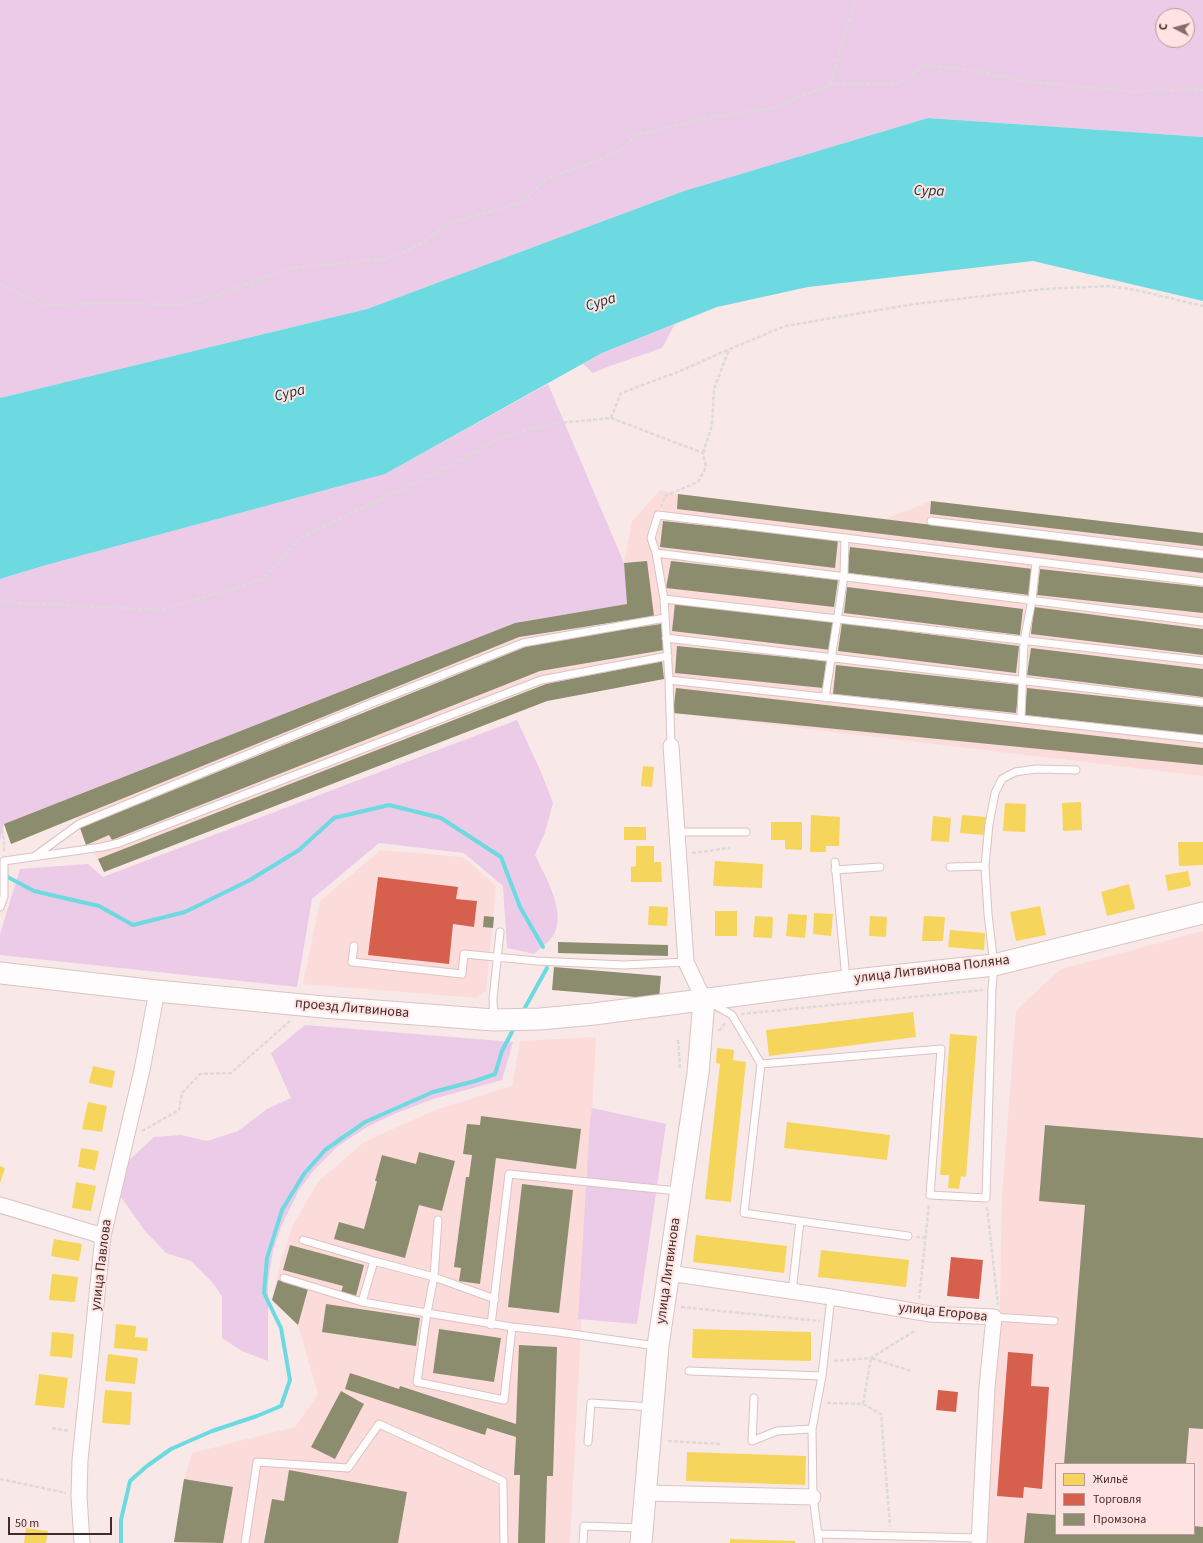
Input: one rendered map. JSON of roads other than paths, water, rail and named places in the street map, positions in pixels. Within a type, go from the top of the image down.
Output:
[{"type":"main road","name":"улица Литвинова Поляна","points":[[704,1000],[846,981],[994,965],[1203,913]]},
{"type":"main road","name":"проезд Литвинова","points":[[0,973],[157,991],[494,1020],[540,1019],[704,1000]]},
{"type":"main road","name":"улица Литвинова","points":[[642,1536],[658,1346],[698,1073],[704,1000]]},
{"type":"street","points":[[671,746],[686,962],[704,1000]]},
{"type":"street","name":"улица Павлова","points":[[82,1543],[79,1496],[81,1453],[103,1236],[142,1070],[157,991]]},
{"type":"street","points":[[0,1205],[103,1236]]},
{"type":"street","name":"улица Егорова","points":[[669,1273],[831,1297],[930,1314],[994,1317],[987,1387],[979,1540]]},
{"type":"street","points":[[645,1493],[813,1497]]},
{"type":"lane","points":[[671,746],[668,656],[664,599],[656,552],[651,538],[658,515],[1203,582]]},
{"type":"lane","points":[[931,521],[1203,554]]},
{"type":"lane","points":[[825,698],[844,576],[845,538]]},
{"type":"lane","points":[[656,552],[1203,622]]},
{"type":"lane","points":[[1021,719],[1024,640],[1032,600],[1036,562]]},
{"type":"lane","points":[[664,599],[1203,661]]},
{"type":"lane","points":[[33,857],[79,824],[365,706],[523,643],[665,618]]},
{"type":"lane","points":[[666,638],[1203,702]]},
{"type":"lane","points":[[0,907],[4,897],[4,861],[102,847],[119,843],[541,680],[668,656]]},
{"type":"lane","points":[[669,680],[1203,739]]},
{"type":"lane","points":[[761,1064],[940,1049],[930,1195],[986,1198],[994,965],[988,914],[986,866],[989,824],[995,793],[1002,779],[1015,772],[1029,770],[1076,770]]},
{"type":"lane","points":[[676,832],[746,832]]},
{"type":"lane","points":[[835,862],[846,981]]},
{"type":"lane","points":[[835,870],[880,866]]},
{"type":"lane","points":[[950,867],[986,866]]},
{"type":"lane","points":[[494,1020],[493,999],[500,932]]},
{"type":"lane","points":[[354,946],[352,962],[462,974],[464,954],[538,961],[624,965],[686,962]]},
{"type":"lane","points":[[704,1000],[732,1015],[761,1064],[744,1213],[908,1236]]},
{"type":"lane","points":[[491,1325],[509,1174],[681,1192]]},
{"type":"lane","points":[[438,1220],[434,1277],[427,1313],[418,1382],[504,1400],[512,1327]]},
{"type":"lane","points":[[792,1292],[800,1221]]},
{"type":"lane","points":[[303,1240],[434,1277],[495,1299]]},
{"type":"lane","points":[[362,1302],[374,1261]]},
{"type":"lane","points":[[284,1278],[362,1302],[491,1325],[558,1332],[658,1346]]},
{"type":"lane","points":[[819,1543],[813,1497],[812,1429],[822,1376],[831,1297]]},
{"type":"lane","points":[[994,1317],[1054,1321]]},
{"type":"lane","points":[[689,1371],[822,1376]]},
{"type":"lane","points":[[754,1398],[752,1441],[776,1431],[812,1429]]},
{"type":"lane","points":[[588,1442],[591,1403],[652,1407]]},
{"type":"lane","points":[[245,1543],[257,1462],[348,1468],[379,1424],[503,1481],[504,1543]]},
{"type":"lane","points":[[583,1543],[584,1526],[642,1536]]},
{"type":"lane","points":[[818,1534],[979,1540]]},
{"type":"water","name":"Сура","points":[[928,118],[1203,137],[1203,301],[1033,261],[808,287],[717,307],[602,353],[385,474],[46,565],[0,579],[0,398],[367,309],[684,191]]},
{"type":"waterway","points":[[0,873],[34,891],[99,906],[133,925],[185,912],[250,880],[299,850],[334,818],[389,805],[441,818],[501,857],[520,907],[543,947]]},
{"type":"waterway","points":[[522,1013],[547,968]]},
{"type":"waterway","points":[[121,1543],[121,1520],[130,1481],[147,1466],[171,1449],[212,1431],[257,1416],[281,1406],[290,1380],[281,1328],[264,1293],[267,1258],[282,1210],[304,1174],[325,1150],[365,1122],[433,1092],[495,1074],[502,1051],[515,1026]]}]
